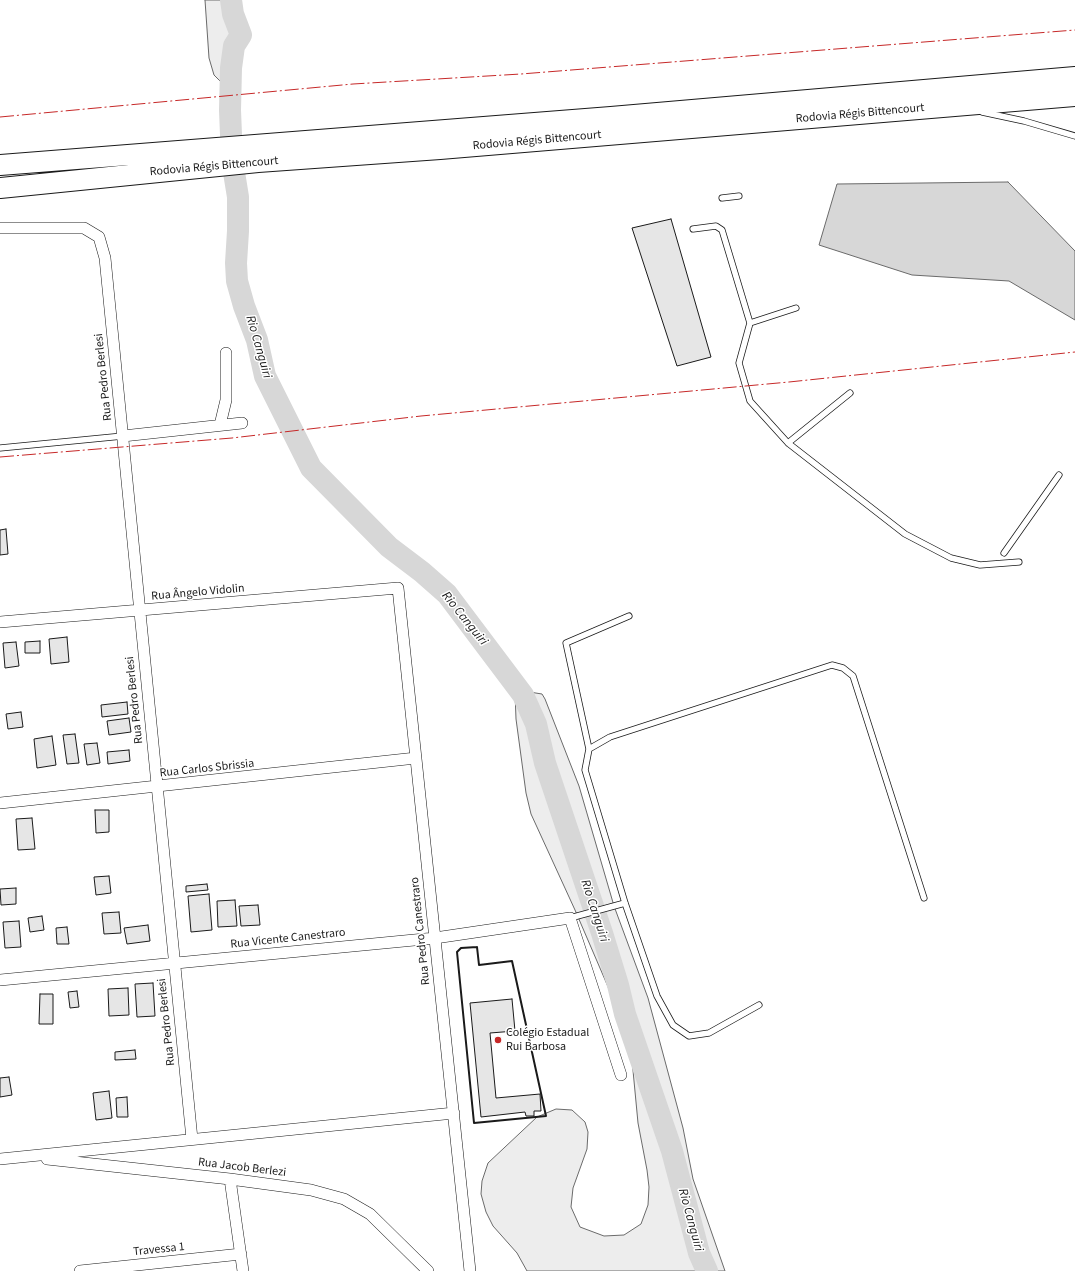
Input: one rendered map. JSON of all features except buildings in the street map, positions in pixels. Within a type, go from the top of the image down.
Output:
[{"type":"highway","name":"Rodovia Régis Bittencourt","points":[[0,165],[208,158],[258,154],[1075,77]]},
{"type":"highway","name":"Rodovia Régis Bittencourt","points":[[258,154],[440,149],[1075,96]]},
{"type":"highway","name":"Rodovia Régis Bittencourt","points":[[0,188],[208,158]]},
{"type":"street","name":"Rua Pedro Berlesi","points":[[0,228],[84,228],[99,236],[105,258],[192,1139]]},
{"type":"street","points":[[220,425],[226,400],[226,353]]},
{"type":"street","points":[[123,436],[242,423]]},
{"type":"street","name":"Rua Ângelo Vidolin","points":[[0,622],[398,588]]},
{"type":"street","name":"Rua Pedro Canestraro","points":[[398,588],[470,1271]]},
{"type":"street","name":"Rua Carlos Sbrissia","points":[[0,803],[157,788],[416,758]]},
{"type":"street","points":[[573,917],[621,1075]]},
{"type":"street","name":"Rua Vicente Canestraro","points":[[0,980],[435,938],[573,917]]},
{"type":"street","name":"Rua Jacob Berlezi","points":[[0,1159],[454,1113]]},
{"type":"street","name":"Rua Jacob Berlezi","points":[[24,1157],[230,1179],[311,1190],[344,1199],[370,1214],[428,1271]]},
{"type":"street","points":[[230,1179],[243,1271]]},
{"type":"street","name":"Travessa 1","points":[[80,1271],[241,1254]]},
{"type":"lane","points":[[950,107],[1024,121],[1075,136]]},
{"type":"lane","points":[[722,198],[739,196]]},
{"type":"lane","points":[[693,230],[716,226],[722,230],[750,323],[739,363],[750,401],[788,443],[905,534],[951,558],[980,565],[1019,562]]},
{"type":"lane","points":[[750,323],[796,308]]},
{"type":"lane","points":[[788,443],[850,392]]},
{"type":"lane","points":[[0,448],[123,436]]},
{"type":"lane","points":[[1004,553],[1059,475]]},
{"type":"lane","points":[[629,616],[566,643],[589,749],[586,770],[625,903],[657,996],[673,1025],[689,1036],[709,1033],[759,1005]]},
{"type":"lane","points":[[589,749],[610,737],[832,665],[843,668],[853,676],[924,898]]},
{"type":"lane","points":[[573,917],[625,903]]},
{"type":"shaded area","points":[[205,0],[238,0],[239,34],[235,86],[220,81],[214,75],[209,58]]},
{"type":"shaded area","points":[[1008,182],[1075,251],[1075,320],[1009,281],[912,275],[819,245],[837,184]]},
{"type":"shaded area","points":[[523,691],[542,694],[545,699],[579,786],[614,906],[648,998],[683,1128],[693,1179],[725,1271],[527,1271],[517,1253],[493,1226],[486,1212],[481,1194],[482,1181],[488,1163],[537,1117],[556,1109],[572,1110],[585,1122],[588,1132],[587,1149],[573,1188],[571,1207],[580,1227],[604,1236],[624,1235],[641,1224],[648,1205],[649,1187],[638,1123],[632,1060],[621,1017],[575,910],[531,814],[526,793],[516,719],[515,692]]},
{"type":"waterway","name":"Rio Canguiri","points":[[231,0],[233,14],[241,35],[234,46],[231,68],[230,110],[232,160],[238,197],[236,263],[237,281],[244,306],[257,340],[265,376],[311,468],[389,547],[422,572],[447,594],[523,695],[536,724],[545,763],[602,933],[625,1014],[672,1151],[699,1253],[707,1271]]},
{"type":"wall","points":[[477,947],[479,965],[512,961],[546,1116],[474,1123],[457,952],[461,948],[477,947]]},
{"type":"power","points":[[0,117],[353,84],[521,74],[1075,30]]},
{"type":"power","points":[[0,457],[232,438],[421,416],[789,382],[1075,352]]},
{"type":"place","name":"Colégio Estadual Rui Barbosa","points":[[498,1040]]}]
